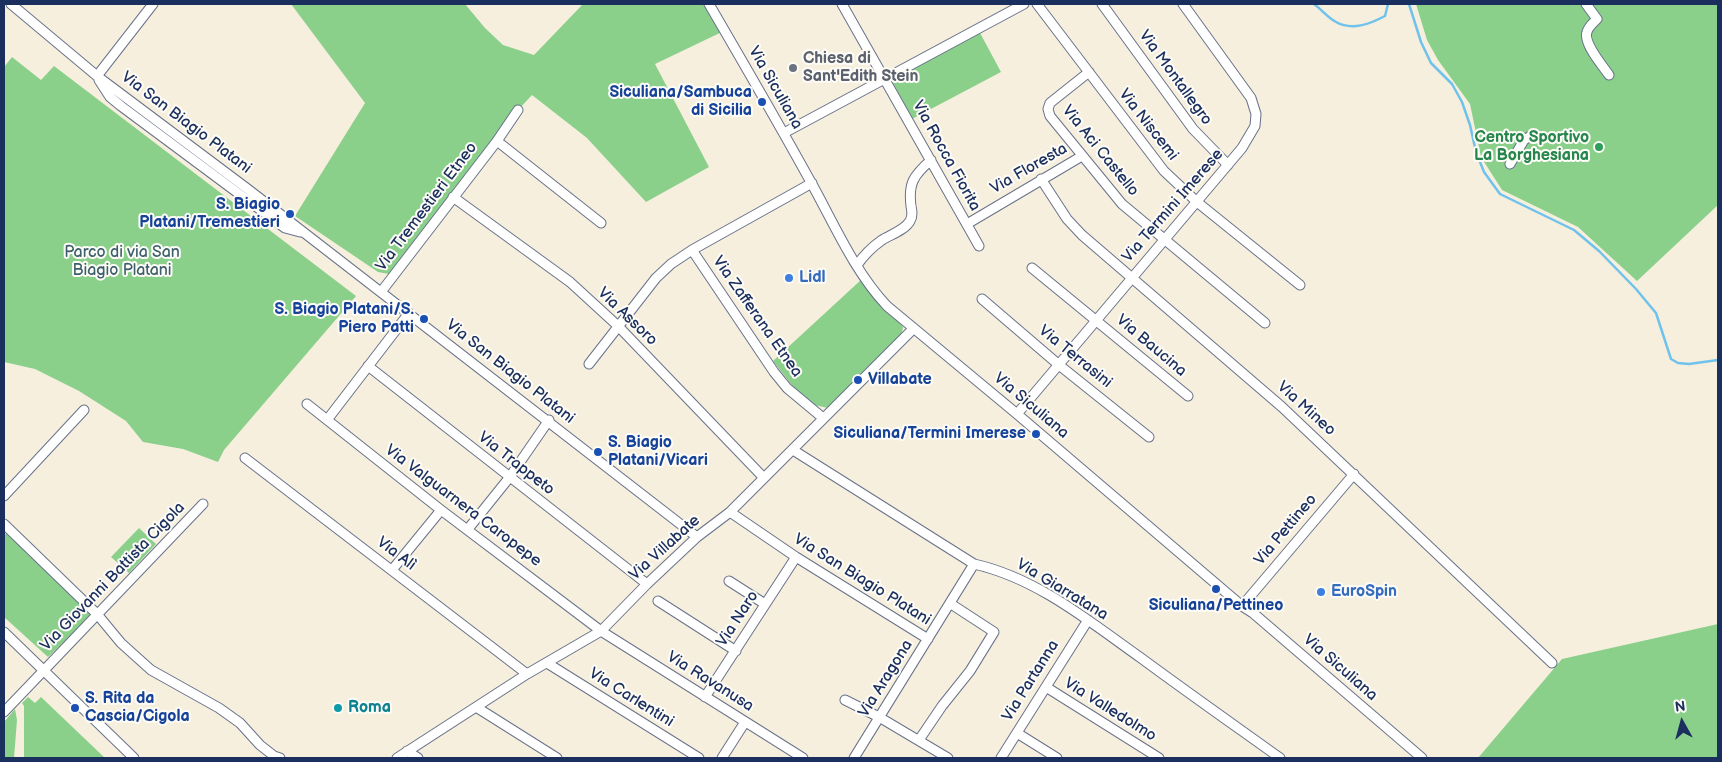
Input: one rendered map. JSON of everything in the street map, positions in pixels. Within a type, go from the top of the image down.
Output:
[{"type":"street","name":"Via San Biagio Platani","points":[[11,4],[97,76],[549,420],[697,537]]},
{"type":"street","points":[[97,76],[153,4]]},
{"type":"street","name":"Via Siculiana","points":[[709,4],[784,133],[857,265],[884,302],[913,329],[1017,414],[1253,614],[1417,757]]},
{"type":"street","name":"Via Rocca Fiorita","points":[[842,4],[979,246]]},
{"type":"street","points":[[784,133],[885,77],[1024,4]]},
{"type":"street","name":"Via Niscemi","points":[[1038,4],[1162,168],[1198,202],[1300,285]]},
{"type":"street","name":"Via Montallegro","points":[[1102,4],[1196,133],[1228,165]]},
{"type":"street","name":"Via Termini Imerese","points":[[1017,414],[1130,278],[1198,202],[1254,130],[1256,120],[1255,108],[1248,94],[1182,4]]},
{"type":"street","points":[[1586,4],[1597,19],[1589,27],[1586,39],[1609,75]]},
{"type":"street","name":"Via Aci Castello","points":[[1089,72],[1052,102],[1048,109],[1050,116],[1122,204],[1265,323]]},
{"type":"street","name":"Via San Biagio Platani","points":[[97,76],[110,97],[115,101],[285,228],[303,232]]},
{"type":"street","points":[[115,101],[121,93]]},
{"type":"street","name":"Via Tremestieri Etneo","points":[[381,292],[497,141],[518,110]]},
{"type":"street","points":[[1510,164],[1524,140],[1534,134]]},
{"type":"street","name":"Via Tremestieri Etneo","points":[[497,141],[601,222]]},
{"type":"street","name":"Via Floresta","points":[[967,224],[1082,156]]},
{"type":"street","points":[[857,265],[875,245],[904,227],[911,220],[910,195],[912,181],[931,160]]},
{"type":"street","name":"Via Mineo","points":[[1041,179],[1074,227],[1130,278],[1282,407],[1552,663]]},
{"type":"street","points":[[589,364],[656,278],[671,264],[692,250],[812,183]]},
{"type":"street","name":"Via Assoro","points":[[453,197],[570,282],[618,326],[764,478]]},
{"type":"street","name":"Via Zafferana Etnea","points":[[692,250],[774,372],[787,388],[823,418]]},
{"type":"street","name":"Via Baucina","points":[[1032,268],[1188,396]]},
{"type":"street","name":"Via Terrasini","points":[[982,299],[1059,365],[1150,437]]},
{"type":"street","points":[[327,420],[409,313]]},
{"type":"street","name":"Via Villabate","points":[[397,758],[547,662],[601,631],[697,537],[730,512],[913,329]]},
{"type":"street","name":"Via Trappeto","points":[[368,366],[647,584]]},
{"type":"street","name":"Via Valguarnera Caropepe","points":[[307,404],[441,510],[601,631]]},
{"type":"street","points":[[4,496],[84,410]]},
{"type":"street","points":[[468,529],[509,478],[549,420]]},
{"type":"street","name":"Via Giarratana","points":[[793,450],[974,564],[1002,572],[1030,585],[1088,620],[1280,758]]},
{"type":"street","name":"Via Alì","points":[[245,458],[528,674]]},
{"type":"street","name":"Via Pettineo","points":[[1242,606],[1354,474]]},
{"type":"street","name":"Via Giovanni Battista Cigola","points":[[4,712],[203,504]]},
{"type":"street","points":[[392,570],[441,510]]},
{"type":"street","name":"Via San Biagio Platani","points":[[730,512],[796,557],[928,639]]},
{"type":"street","points":[[4,524],[97,614],[120,643],[151,670],[219,708],[240,723],[260,745],[274,756],[280,758]]},
{"type":"street","name":"Via Naro","points":[[706,697],[796,557]]},
{"type":"street","name":"Via Aragona","points":[[854,758],[974,564]]},
{"type":"street","points":[[729,581],[765,604]]},
{"type":"street","points":[[658,601],[736,651]]},
{"type":"street","points":[[919,740],[942,706],[970,671],[994,632],[951,604]]},
{"type":"street","name":"Via Partanna","points":[[1001,758],[1088,620]]},
{"type":"street","name":"Via Ravanusa","points":[[601,631],[803,758]]},
{"type":"street","points":[[4,632],[134,758]]},
{"type":"street","name":"Via Carlentini","points":[[547,662],[698,758]]},
{"type":"street","name":"Via Valledolmo","points":[[1046,687],[1159,758]]},
{"type":"street","points":[[845,700],[948,758]]},
{"type":"street","points":[[476,707],[557,758]]},
{"type":"street","points":[[722,758],[745,722]]},
{"type":"street","points":[[1017,732],[1057,758]]},
{"type":"street","points":[[406,751],[418,758]]},
{"type":"green space","points":[[291,4],[465,4],[485,28],[503,45],[534,55],[583,4],[709,4],[724,31],[655,64],[709,167],[646,202],[587,138],[532,95],[518,110],[394,275],[378,272],[295,216],[365,103]]},
{"type":"green space","name":"Centro Sportivo La Borghesiana","points":[[1416,4],[1718,4],[1718,205],[1637,281],[1578,227],[1502,190],[1481,157],[1470,104],[1438,60],[1427,40]]},
{"type":"green space","points":[[979,31],[1001,72],[912,119],[891,79]]},
{"type":"green space","name":"Parco di via San Biagio Platani","points":[[12,57],[41,80],[54,66],[356,296],[224,450],[218,462],[183,449],[143,442],[126,421],[79,391],[35,369],[4,362],[4,67]]},
{"type":"green space","points":[[862,279],[903,327],[901,338],[828,408],[814,405],[795,389],[773,361]]},
{"type":"green space","points":[[139,528],[156,544],[129,573],[111,557]]},
{"type":"green space","points":[[8,531],[93,614],[48,657],[4,617],[4,536]]},
{"type":"green space","points":[[1718,624],[1718,758],[1478,758],[1562,659]]},
{"type":"green space","points":[[28,697],[35,703],[41,697],[105,758],[24,758],[24,706],[22,703]]},
{"type":"green space","points":[[15,709],[17,720],[14,758],[4,758],[4,722]]},
{"type":"waterway","points":[[1314,4],[1336,22],[1348,26],[1367,24],[1385,16],[1388,4]]},
{"type":"waterway","points":[[1409,4],[1421,42],[1431,63],[1452,84],[1462,102],[1470,125],[1476,152],[1484,172],[1500,194],[1574,230],[1599,251],[1636,289],[1656,313],[1671,359],[1678,363],[1689,364],[1718,360]]},
{"type":"place","name":"Chiesa di Sant'Edith Stein","points":[[793,68]]},
{"type":"place","name":"Siculiana/Sambuca di Sicilia","points":[[762,102]]},
{"type":"place","name":"Centro Sportivo La Borghesiana","points":[[1599,147]]},
{"type":"place","name":"S. Biagio Platani/Tremestieri","points":[[290,214]]},
{"type":"place","name":"Lidl","points":[[789,278]]},
{"type":"place","name":"S. Biagio Platani/S. Piero Patti","points":[[424,319]]},
{"type":"place","name":"Villabate","points":[[858,380]]},
{"type":"place","name":"Siculiana/Termini Imerese","points":[[1036,434]]},
{"type":"place","name":"S. Biagio Platani/Vicari","points":[[598,452]]},
{"type":"place","name":"Siculiana/Pettineo","points":[[1216,589]]},
{"type":"place","name":"EuroSpin","points":[[1321,592]]},
{"type":"place","name":"S. Rita da Cascia/Cigola","points":[[75,708]]},
{"type":"place","name":"Roma","points":[[338,708]]}]
